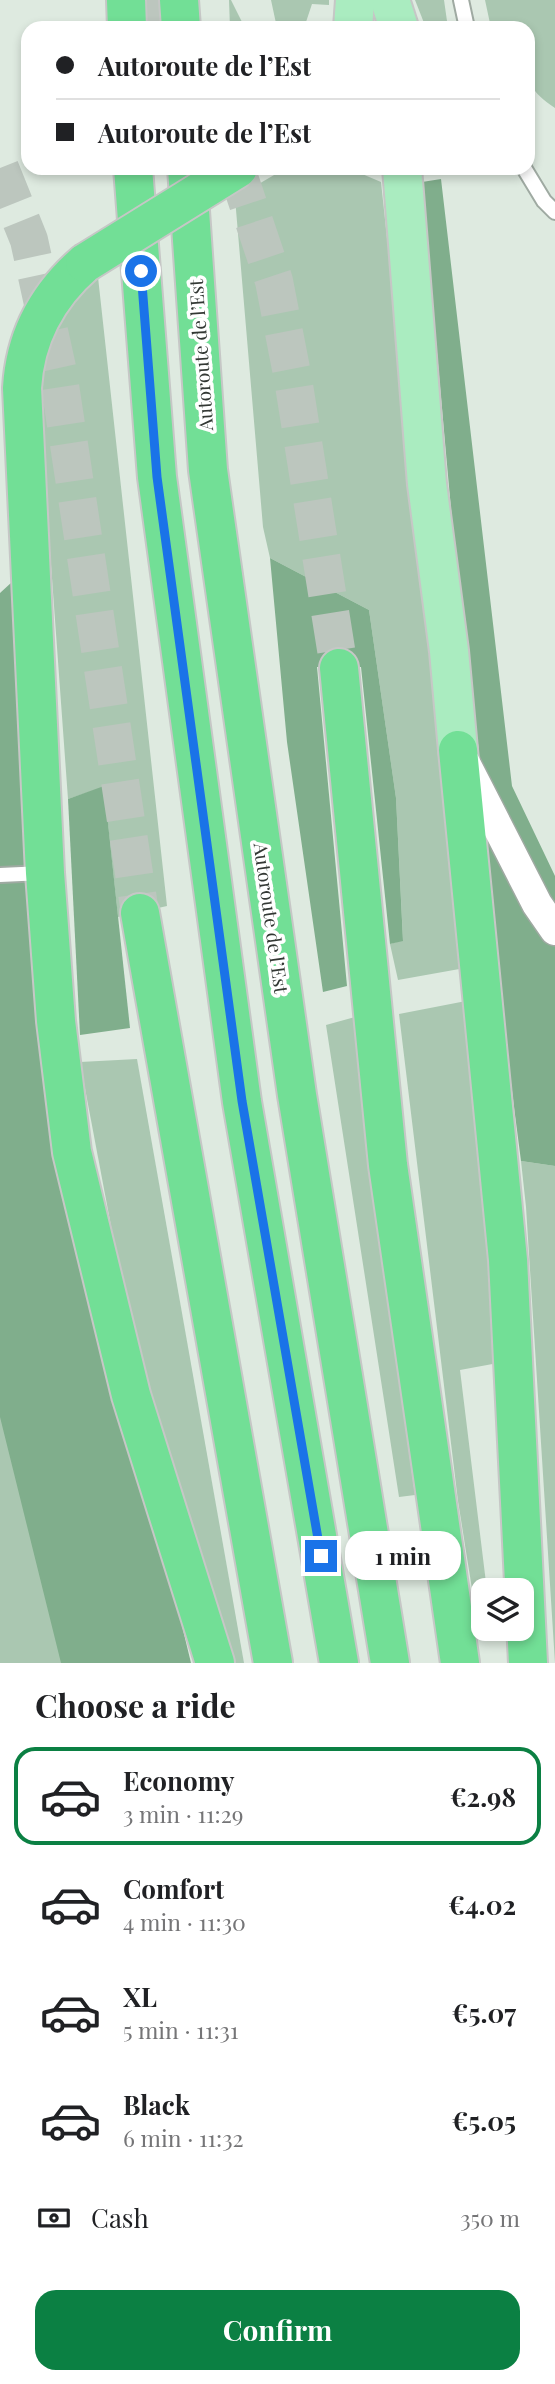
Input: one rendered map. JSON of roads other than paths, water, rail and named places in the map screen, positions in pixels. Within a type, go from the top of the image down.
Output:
[{"type":"highway","points":[[126,0],[127,21]]},
{"type":"highway","points":[[179,0],[180,21]]},
{"type":"highway","points":[[134,175],[157,477],[238,1074],[339,1663]]},
{"type":"highway","name":"Autoroute de l’Est","points":[[187,175],[208,470],[297,1095],[390,1663]]},
{"type":"highway","points":[[215,1663],[131,1395],[72,1152],[56,1021],[45,873],[23,370],[32,335],[41,316],[63,284],[85,263],[227,175]]},
{"type":"highway","points":[[339,668],[388,1165],[460,1663]]},
{"type":"highway","points":[[458,750],[508,1260],[528,1663]]},
{"type":"highway","points":[[141,913],[272,1663]]},
{"type":"main road","points":[[354,21],[355,0]]},
{"type":"main road","points":[[390,0],[397,21]]},
{"type":"main road","points":[[403,175],[424,443],[458,750]]},
{"type":"street","points":[[458,750],[537,904],[555,930]]},
{"type":"lane","points":[[461,0],[466,21]]},
{"type":"lane","points":[[528,175],[544,201],[555,212]]},
{"type":"lane","points":[[0,875],[45,873]]},
{"type":"tunnel","points":[[146,0],[158,21]]},
{"type":"tunnel","points":[[0,168],[29,240],[58,372],[140,913]]},
{"type":"tunnel","points":[[238,175],[274,281],[293,379],[339,668]]}]
